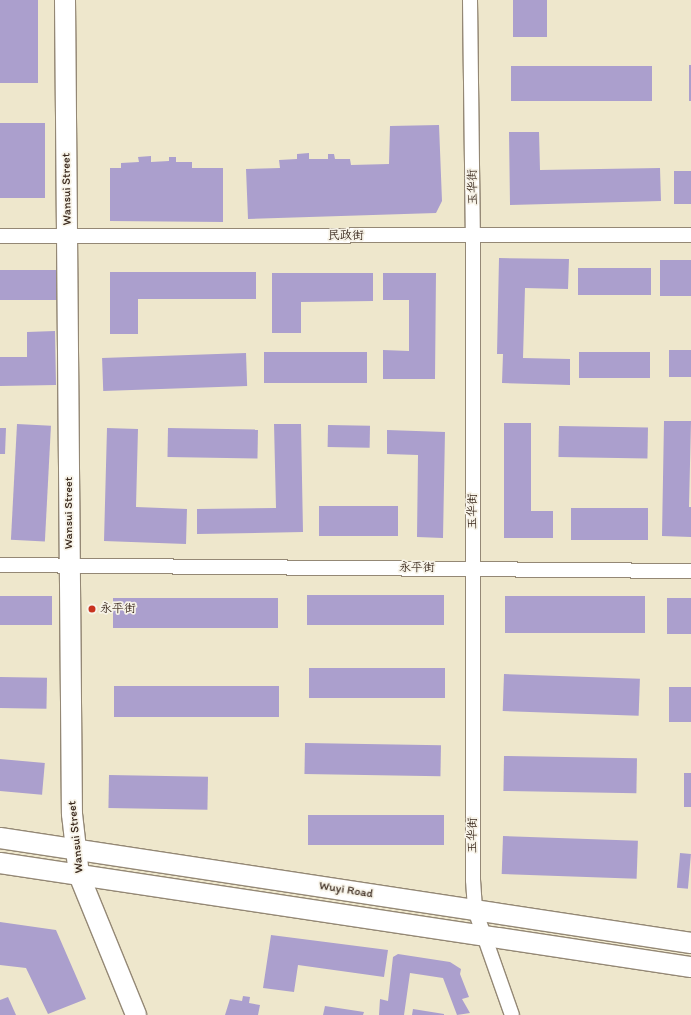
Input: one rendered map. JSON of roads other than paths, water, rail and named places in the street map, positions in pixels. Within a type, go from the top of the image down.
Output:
[{"type":"main road","name":"Wansui Street","points":[[65,0],[72,814],[79,875],[136,1015]]},
{"type":"main road","name":"Wuyi Road","points":[[0,838],[691,943]]},
{"type":"main road","name":"Wuyi Road","points":[[0,863],[691,967]]},
{"type":"street","name":"玉华街","points":[[470,0],[473,236],[473,568],[476,910],[512,1015]]},
{"type":"street","name":"民政街","points":[[0,236],[691,235]]},
{"type":"street","name":"永平街","points":[[0,565],[691,570]]},
{"type":"place","name":"永平街","points":[[92,609]]}]
